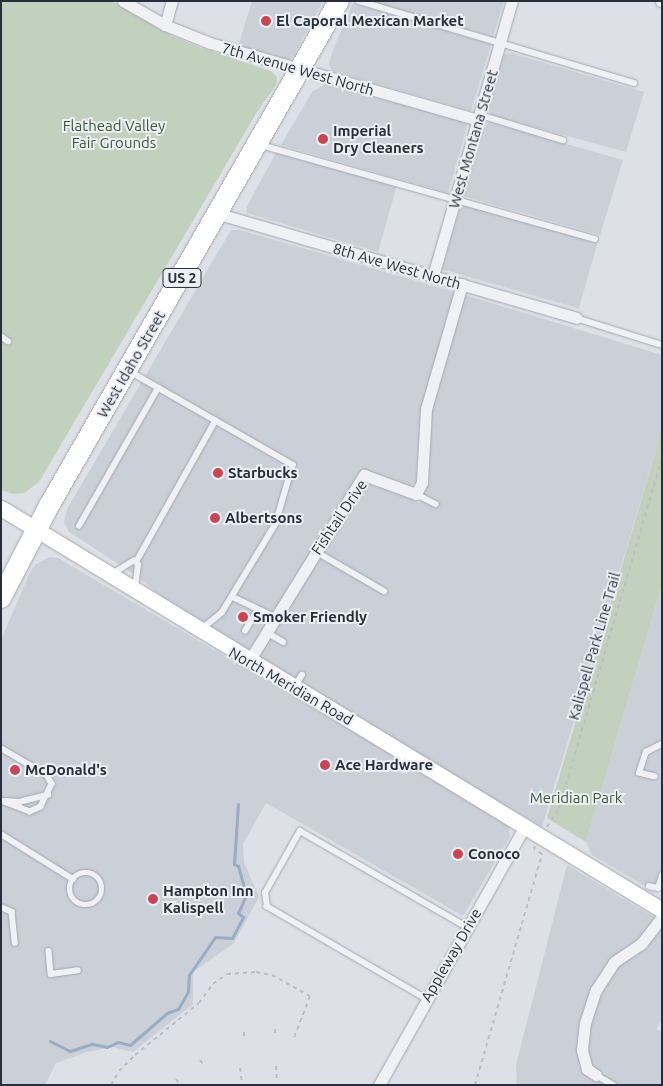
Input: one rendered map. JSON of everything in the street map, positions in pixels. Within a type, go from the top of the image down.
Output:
[{"type":"highway","name":"West Idaho Street","points":[[1,598],[36,528],[259,145],[339,1]]},
{"type":"street","name":"7th Avenue West North","points":[[124,1],[166,25],[210,44],[479,117]]},
{"type":"street","points":[[166,25],[172,1]]},
{"type":"street","name":"West Montana Street","points":[[433,276],[512,1]]},
{"type":"street","name":"8th Ave West North","points":[[219,214],[576,318]]},
{"type":"street","points":[[416,494],[422,482],[426,409],[462,284]]},
{"type":"street","name":"Fishtail Drive","points":[[249,661],[315,551],[364,475],[416,494]]},
{"type":"street","name":"North Meridian Road","points":[[1,508],[249,661],[298,681],[582,863],[662,910]]},
{"type":"street","name":"Appleway Drive","points":[[379,1085],[525,826]]},
{"type":"street","points":[[596,1076],[587,1069],[582,1050],[585,1023],[596,990],[614,962],[642,944],[662,917]]},
{"type":"lane","points":[[359,1],[634,83]]},
{"type":"lane","points":[[479,117],[563,140]]},
{"type":"lane","points":[[259,145],[456,198],[595,239]]},
{"type":"lane","points":[[576,318],[662,344]]},
{"type":"lane","points":[[1,336],[8,341]]},
{"type":"lane","points":[[128,370],[293,465],[276,524],[222,613],[200,632]]},
{"type":"lane","points":[[79,526],[158,388]]},
{"type":"lane","points":[[135,590],[136,562],[215,421]]},
{"type":"lane","points":[[416,494],[436,504]]},
{"type":"lane","points":[[315,551],[384,591]]},
{"type":"lane","points":[[110,575],[136,563]]},
{"type":"lane","points":[[233,597],[257,611],[275,617]]},
{"type":"lane","points":[[245,631],[257,611]]},
{"type":"lane","points":[[266,632],[283,642]]},
{"type":"lane","points":[[655,778],[640,773],[646,752],[662,744]]},
{"type":"lane","points":[[1,748],[50,778],[52,784],[48,796],[41,807],[30,812],[1,801]]},
{"type":"lane","points":[[1,801],[19,802],[48,796]]},
{"type":"lane","points":[[426,999],[267,907],[265,893],[300,831],[467,927]]},
{"type":"lane","points":[[1,834],[73,879]]},
{"type":"lane","points":[[82,873],[93,874],[103,888],[100,898],[91,905],[76,902],[70,893],[73,879],[82,873]]},
{"type":"lane","points":[[649,886],[658,888],[662,876]]},
{"type":"lane","points":[[1,908],[12,912],[15,943]]},
{"type":"lane","points":[[49,951],[51,974],[78,970]]},
{"type":"lane","points":[[596,1076],[613,1085]]},
{"type":"path","name":"Kalispell Park Line Trail","points":[[541,837],[559,808],[662,459]]},
{"type":"path","points":[[474,1085],[542,854]]},
{"type":"path","points":[[111,1085],[130,1059],[199,1003],[206,991],[227,974],[256,972],[272,976],[310,996],[294,1038]]},
{"type":"path","points":[[275,1029],[276,1037]]},
{"type":"path","points":[[244,1031],[244,1036]]},
{"type":"path","points":[[276,1066],[277,1080]]},
{"type":"path","points":[[240,1068],[242,1084]]},
{"type":"path","points":[[176,1079],[180,1085]]},
{"type":"shaded area","points":[[252,1],[323,1],[293,57],[288,61],[238,47]]},
{"type":"shaded area","points":[[369,1],[504,1],[493,37]]},
{"type":"shaded area","points":[[353,3],[491,44],[471,111],[332,71],[329,63]]},
{"type":"shaded area","points":[[511,53],[644,92],[626,152],[491,115],[488,108],[502,61],[505,54]]},
{"type":"shaded area","points":[[326,84],[465,122],[467,126],[448,193],[281,145],[312,92]]},
{"type":"shaded area","points":[[489,122],[623,160],[600,235],[463,196],[483,129]]},
{"type":"shaded area","points":[[277,151],[397,185],[378,252],[247,213],[246,208]]},
{"type":"shaded area","points":[[461,204],[597,243],[579,309],[442,269]]},
{"type":"shaded area","points":[[231,230],[240,230],[454,292],[421,408],[416,482],[408,487],[363,469],[248,652],[189,617],[132,573],[69,532],[64,522],[67,509]]},
{"type":"shaded area","points":[[465,295],[662,355],[662,430],[542,827],[258,658],[363,485],[371,483],[420,503],[429,482],[432,409]]},
{"type":"shaded area","points":[[50,557],[58,558],[508,823],[510,836],[463,916],[266,803],[243,844],[244,862],[259,897],[234,943],[193,972],[193,1004],[133,1052],[113,1047],[87,1052],[56,1063],[45,1085],[1,1085],[1,640],[30,572],[36,564]]},
{"type":"shaded area","points":[[662,584],[662,885],[650,889],[592,855],[586,842]]},
{"type":"shaded area","points":[[567,865],[662,922],[662,1020],[656,1029],[662,1032],[662,1085],[517,1085],[516,1065]]},
{"type":"green space","name":"Flathead Valley Fair Grounds","points":[[1,1],[112,1],[164,32],[198,47],[271,71],[277,77],[276,85],[257,112],[39,482],[24,493],[14,494],[1,490]]},
{"type":"green space","name":"Meridian Park","points":[[662,430],[662,584],[586,842],[547,818]]},
{"type":"waterway","points":[[50,1041],[70,1051],[92,1044],[107,1047],[118,1042],[130,1045],[167,1013],[178,1009],[188,992],[189,975],[215,937],[232,938],[243,917],[238,913],[246,895],[238,866],[234,864],[238,804]]},
{"type":"place","name":"El Caporal Mexican Market","points":[[266,21]]},
{"type":"place","name":"Imperial Dry Cleaners","points":[[323,139]]},
{"type":"place","name":"Starbucks","points":[[218,473]]},
{"type":"place","name":"Albertsons","points":[[215,518]]},
{"type":"place","name":"Smoker Friendly","points":[[243,617]]},
{"type":"place","name":"Ace Hardware","points":[[325,765]]},
{"type":"place","name":"McDonald's","points":[[15,770]]},
{"type":"place","name":"Conoco","points":[[458,854]]},
{"type":"place","name":"Hampton Inn Kalispell","points":[[153,899]]}]
